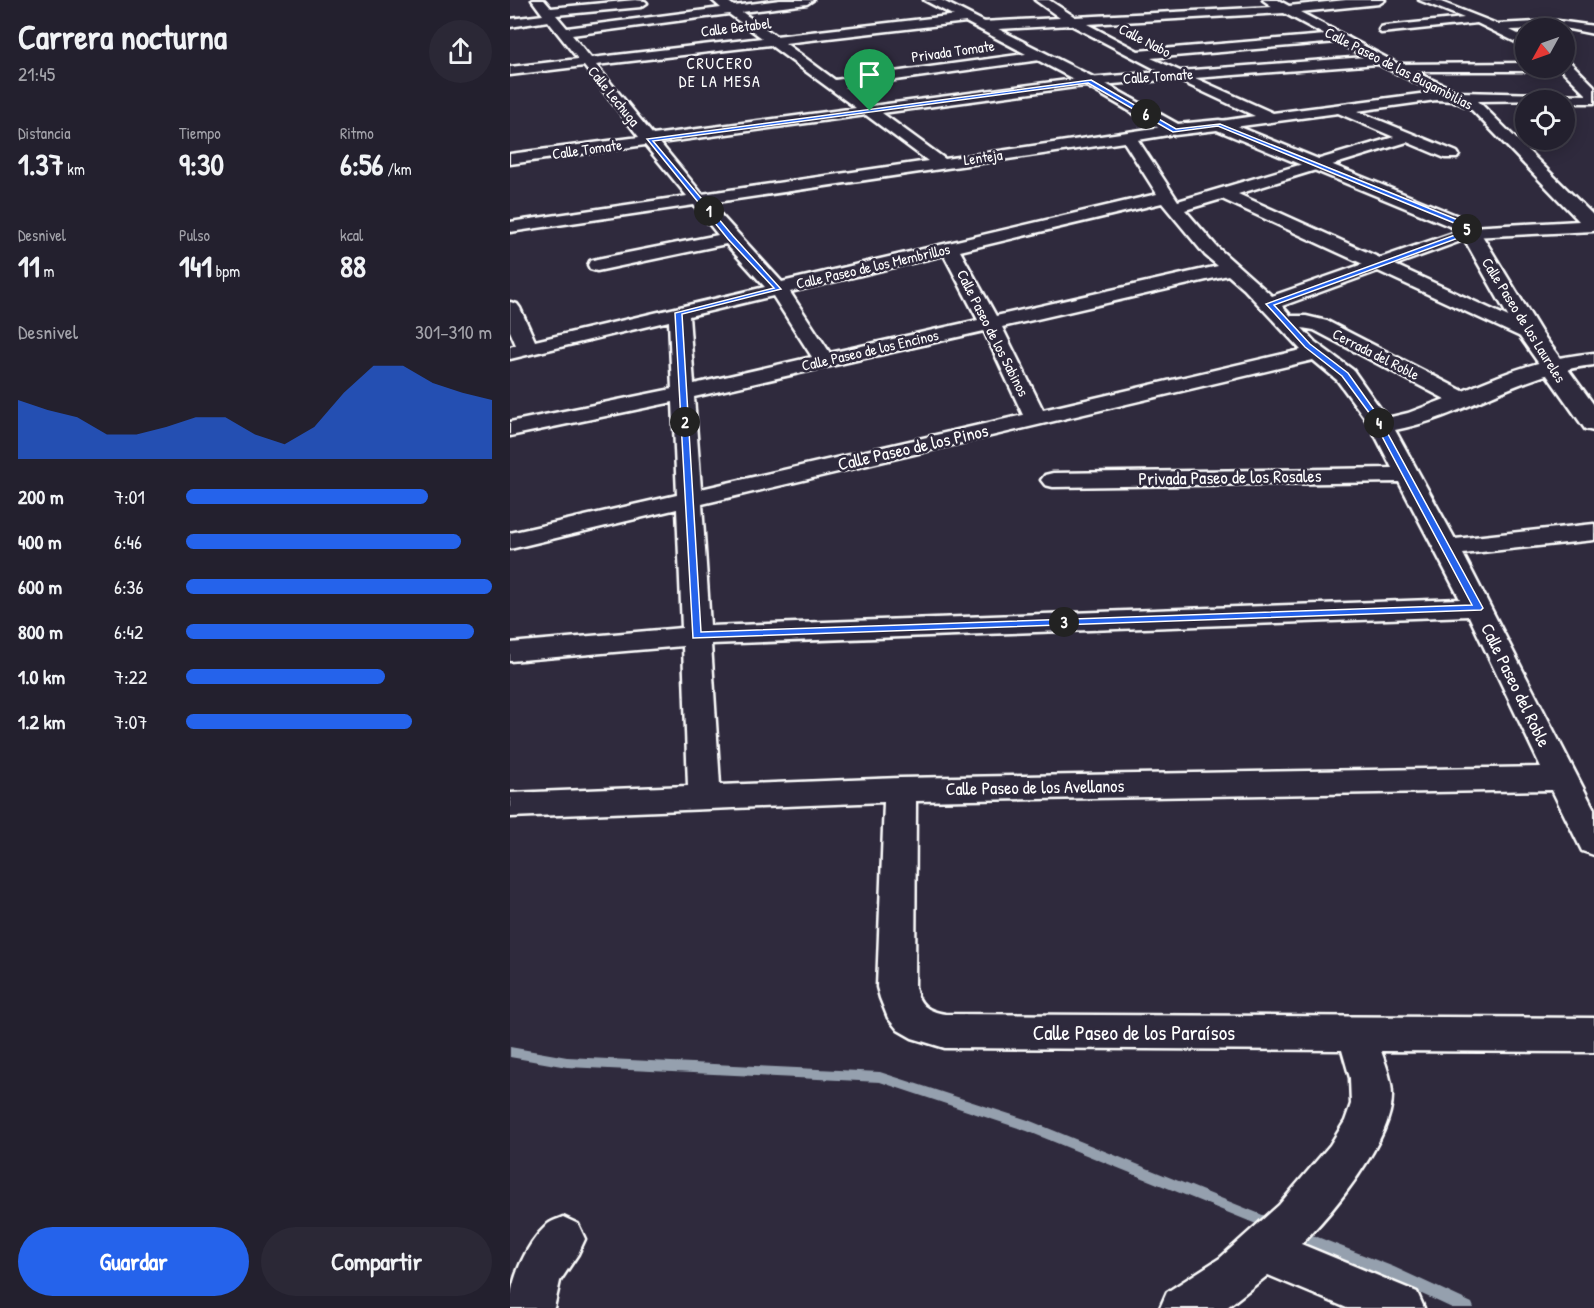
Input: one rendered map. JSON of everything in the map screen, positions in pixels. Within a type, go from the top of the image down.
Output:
[{"type":"street","name":"Calle Lechuga","points":[[538,0],[730,238],[778,289],[824,360]]},
{"type":"street","points":[[718,0],[940,163]]},
{"type":"street","points":[[564,32],[807,0]]},
{"type":"street","points":[[931,0],[1089,81],[1175,130]]},
{"type":"street","name":"Calle Paseo de las Bugambilias","points":[[1269,0],[1379,60],[1475,105],[1594,225]]},
{"type":"street","points":[[982,26],[1287,10],[1379,0]]},
{"type":"street","points":[[1425,0],[1480,20],[1515,37]]},
{"type":"street","points":[[510,23],[549,15],[656,1]]},
{"type":"street","points":[[1042,1],[1062,1]]},
{"type":"street","name":"Calle Nabo","points":[[1042,1],[1072,22],[1271,118]]},
{"type":"street","name":"Calle Betabel","points":[[510,71],[966,18]]},
{"type":"street","points":[[1385,30],[1480,20]]},
{"type":"street","points":[[1496,27],[1558,25],[1594,30]]},
{"type":"street","points":[[1138,55],[1339,38]]},
{"type":"street","name":"Privada Tomate","points":[[834,84],[1040,56]]},
{"type":"street","name":"Calle Tomate","points":[[510,159],[1089,81],[1379,60]]},
{"type":"street","points":[[1395,68],[1515,67]]},
{"type":"street","points":[[1575,67],[1585,68]]},
{"type":"street","points":[[1575,76],[1594,94]]},
{"type":"street","name":"Lenteja","points":[[510,227],[1129,136],[1417,98],[1458,96],[1594,99]]},
{"type":"street","points":[[1338,108],[1451,155]]},
{"type":"street","name":"Calle Paseo de los Laureles","points":[[1219,125],[1461,224],[1470,232],[1550,364],[1594,423]]},
{"type":"street","name":"Calle Paseo del Roble","points":[[1129,136],[1170,202],[1211,251],[1269,304],[1316,353],[1345,375],[1381,425],[1478,608],[1594,842]]},
{"type":"street","name":"Calle Paseo de los Membrillos","points":[[519,351],[949,248],[1223,193],[1408,137]]},
{"type":"street","points":[[1223,193],[1530,334]]},
{"type":"street","points":[[1269,304],[1470,232],[1594,225]]},
{"type":"street","points":[[597,265],[730,238]]},
{"type":"street","name":"Calle Paseo de los Sabinos","points":[[949,248],[990,323],[1036,418]]},
{"type":"street","name":"Calle Paseo de los Encinos","points":[[510,429],[683,393],[1230,269]]},
{"type":"street","points":[[510,308],[519,351]]},
{"type":"street","points":[[679,313],[705,797]]},
{"type":"street","name":"Cerrada del Roble","points":[[1287,322],[1320,325],[1462,399]]},
{"type":"street","name":"Calle Paseo de los Pinos","points":[[510,542],[1316,353]]},
{"type":"street","points":[[1381,425],[1407,422],[1550,364],[1594,359]]},
{"type":"street","name":"Privada Paseo de los Rosales","points":[[1053,480],[1408,475]]},
{"type":"street","points":[[1445,548],[1594,532]]},
{"type":"street","points":[[510,652],[696,636],[1478,608]]},
{"type":"street","name":"Calle Paseo de los Avellanos","points":[[510,805],[900,790],[1561,778]]},
{"type":"street","name":"Calle Paseo de los Paraísos","points":[[900,790],[896,987],[899,1004],[909,1018],[925,1028],[945,1031],[1594,1035]]},
{"type":"street","points":[[1183,1308],[1198,1301],[1236,1275],[1265,1250],[1341,1165],[1359,1139],[1371,1101],[1369,1080],[1356,1033]]},
{"type":"street","points":[[531,1308],[534,1286],[545,1261],[563,1239]]},
{"type":"street","points":[[1265,1250],[1401,1308]]},
{"type":"waterway","points":[[510,1052],[567,1062],[880,1077],[1028,1126],[1271,1224]]},
{"type":"waterway","points":[[1297,1235],[1389,1272],[1467,1308]]},
{"type":"district","name":"CRUCERO DE LA MESA","points":[[720,72]]},
{"type":"route","points":[[1089,81],[1175,130],[1219,125],[1461,224],[1470,232],[1269,304],[1308,346],[1345,375],[1381,425],[1478,608],[696,636],[679,313],[778,289],[730,238],[649,140],[870,111],[1089,81]]}]
